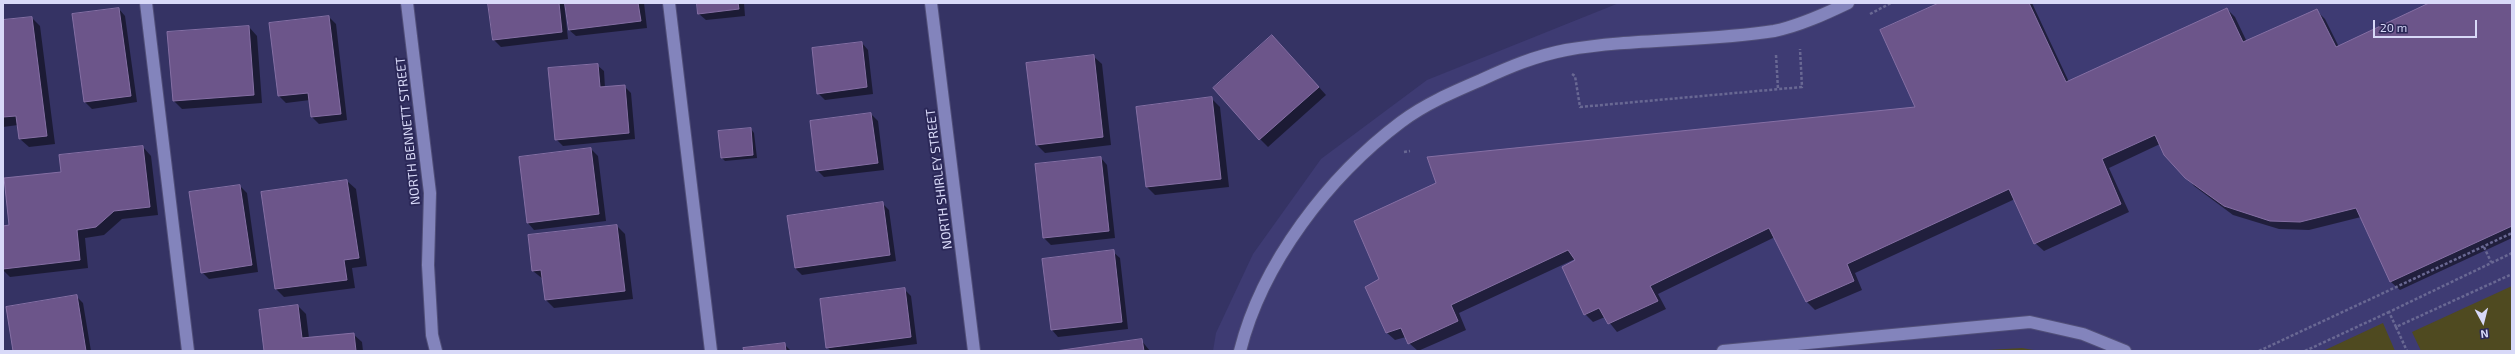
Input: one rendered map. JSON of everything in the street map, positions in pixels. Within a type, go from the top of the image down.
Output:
[{"type":"street","points":[[146,3],[188,351]]},
{"type":"street","name":"NORTH BENNETT STREET","points":[[407,3],[430,193],[428,265],[432,335],[436,351]]},
{"type":"street","points":[[669,3],[711,351]]},
{"type":"street","name":"NORTH SHIRLEY STREET","points":[[932,3],[974,351]]},
{"type":"street","points":[[1240,351],[1255,304],[1287,245],[1310,213],[1339,179],[1371,147],[1402,122],[1440,98],[1526,59],[1567,50],[1775,30],[1808,20],[1848,3]]},
{"type":"street","points":[[1722,351],[2030,322],[2083,334],[2125,351]]},
{"type":"path","points":[[1866,16],[1891,3]]},
{"type":"path","points":[[1775,30],[1778,89]]},
{"type":"path","points":[[1568,70],[1575,76],[1580,107],[1802,87],[1800,48],[1807,44]]},
{"type":"path","points":[[1398,152],[1410,151]]},
{"type":"path","points":[[2259,351],[2512,233]]},
{"type":"path","points":[[2484,246],[2491,262]]},
{"type":"path","points":[[2305,351],[2512,253]]},
{"type":"path","points":[[2396,328],[2512,274]]},
{"type":"path","points":[[2389,312],[2408,351]]},
{"type":"shaded area","points":[[1619,3],[2512,3],[2512,351],[1213,351],[1216,333],[1253,254],[1321,159],[1427,80]]},
{"type":"shaded area","points":[[2512,286],[2512,351],[2421,351],[2412,332]]},
{"type":"shaded area","points":[[2383,323],[2395,351],[2323,351]]},
{"type":"shaded area","points":[[2022,348],[2039,351],[1972,351]]},
{"type":"building","points":[[488,3],[559,3],[562,32],[493,40]]},
{"type":"building","points":[[565,3],[638,3],[641,21],[569,30]]},
{"type":"building","points":[[697,3],[738,3],[739,9],[698,14]]},
{"type":"building","points":[[1939,3],[2029,3],[2066,82],[2227,8],[2243,42],[2317,9],[2336,47],[2429,3],[2512,3],[2512,226],[2390,282],[2356,208],[2300,222],[2270,221],[2224,206],[2185,178],[2164,155],[2155,135],[2102,159],[2121,204],[2034,244],[2009,189],[1847,264],[1854,281],[1806,302],[1769,228],[1650,286],[1658,301],[1608,324],[1599,308],[1584,315],[1562,267],[1575,260],[1568,250],[1451,305],[1458,321],[1408,344],[1401,328],[1386,333],[1365,287],[1379,279],[1354,221],[1436,183],[1427,157],[1915,107],[1880,30]]},
{"type":"building","points":[[119,8],[131,96],[84,102],[72,14]]},
{"type":"building","points":[[329,16],[341,114],[311,117],[308,93],[278,96],[269,23]]},
{"type":"building","points":[[32,17],[47,136],[19,139],[16,116],[3,117],[3,20]]},
{"type":"building","points":[[249,26],[254,95],[173,101],[167,32]]},
{"type":"building","points":[[1272,35],[1319,87],[1259,140],[1213,88]]},
{"type":"building","points":[[862,42],[867,87],[817,94],[812,48]]},
{"type":"building","points":[[1094,55],[1103,137],[1036,145],[1026,63]]},
{"type":"building","points":[[598,64],[600,87],[625,85],[629,133],[555,140],[548,68]]},
{"type":"building","points":[[1212,97],[1221,179],[1146,187],[1136,107]]},
{"type":"building","points":[[871,113],[878,163],[816,171],[810,121]]},
{"type":"building","points":[[751,128],[753,155],[721,158],[718,131]]},
{"type":"building","points":[[143,146],[150,207],[114,211],[96,227],[77,230],[80,260],[3,269],[3,226],[9,225],[4,178],[61,172],[59,155]]},
{"type":"building","points":[[591,148],[599,214],[527,223],[519,157]]},
{"type":"building","points":[[1101,157],[1109,231],[1043,238],[1035,164]]},
{"type":"building","points":[[347,180],[359,258],[344,260],[347,280],[275,289],[261,192]]},
{"type":"building","points":[[240,185],[252,265],[201,273],[189,192]]},
{"type":"building","points":[[883,202],[890,255],[795,268],[787,216]]},
{"type":"building","points":[[617,225],[625,291],[545,300],[541,270],[532,271],[528,235]]},
{"type":"building","points":[[1114,250],[1122,322],[1051,330],[1042,259]]},
{"type":"building","points":[[905,288],[911,337],[826,348],[820,299]]},
{"type":"building","points":[[77,295],[86,351],[13,351],[6,307]]},
{"type":"building","points":[[298,305],[302,338],[354,333],[356,351],[264,351],[259,310]]},
{"type":"building","points":[[1142,339],[1144,351],[1056,351]]},
{"type":"building","points":[[785,343],[786,351],[744,351],[743,348]]}]
